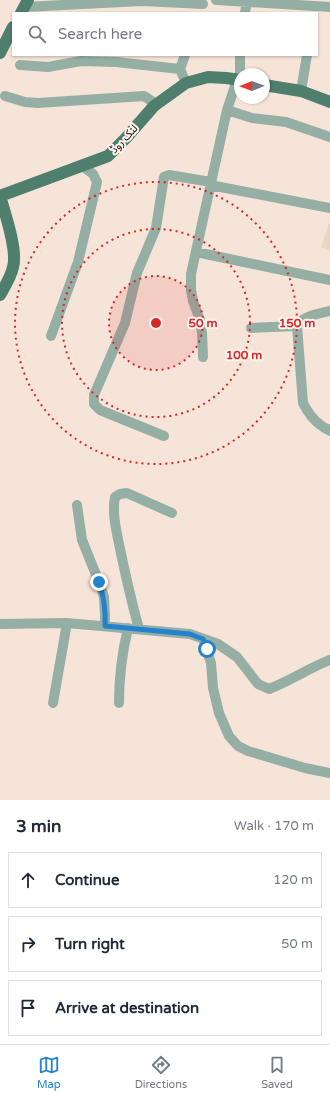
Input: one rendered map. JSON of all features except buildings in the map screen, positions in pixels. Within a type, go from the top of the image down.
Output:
[{"type":"main road","points":[[0,53],[12,29]]},
{"type":"main road","name":"لنک روڈ","points":[[0,196],[108,156],[154,106],[186,84],[208,77],[234,79]]},
{"type":"main road","points":[[270,86],[301,91],[330,102]]},
{"type":"main road","points":[[0,196],[12,244],[14,266],[0,295]]},
{"type":"street","points":[[216,0],[330,7]]},
{"type":"street","points":[[24,7],[142,1],[204,6]]},
{"type":"street","points":[[245,12],[247,1]]},
{"type":"street","points":[[185,56],[180,69],[186,84]]},
{"type":"street","points":[[240,56],[240,68]]},
{"type":"street","points":[[301,91],[306,56]]},
{"type":"street","points":[[20,65],[48,66],[81,61],[116,62],[180,69]]},
{"type":"street","points":[[203,358],[202,333],[191,290],[191,274],[227,110],[234,91]]},
{"type":"street","points":[[5,96],[25,102],[38,103],[144,96],[153,102],[154,106]]},
{"type":"street","points":[[227,110],[252,118],[286,122],[330,137]]},
{"type":"street","points":[[51,336],[78,262],[97,182],[93,174],[81,165]]},
{"type":"street","points":[[164,436],[100,410],[94,404],[94,394],[125,323],[137,273],[156,228],[164,177],[169,175],[330,208]]},
{"type":"street","points":[[196,252],[330,280]]},
{"type":"street","points":[[329,428],[323,427],[307,411],[303,403],[297,326],[299,322],[307,318],[330,311]]},
{"type":"street","points":[[251,328],[297,326]]},
{"type":"street","points":[[139,629],[127,588],[116,529],[114,505],[115,497],[120,494],[127,493],[172,513]]},
{"type":"street","points":[[77,505],[82,540],[104,597],[105,626]]},
{"type":"street","points":[[53,703],[67,623]]},
{"type":"street","points":[[0,624],[67,623],[190,634],[218,644],[237,657],[258,684],[268,689],[285,682],[314,666],[330,660]]},
{"type":"street","points":[[119,703],[119,679],[128,628]]},
{"type":"street","points":[[203,639],[211,663],[213,688],[219,713],[229,736],[238,746],[248,751],[306,768],[330,773]]},
{"type":"shaded area","points":[[330,220],[330,251],[321,247]]},
{"type":"route","points":[[99,582],[104,597],[105,626],[190,634],[203,639],[207,649]]}]
